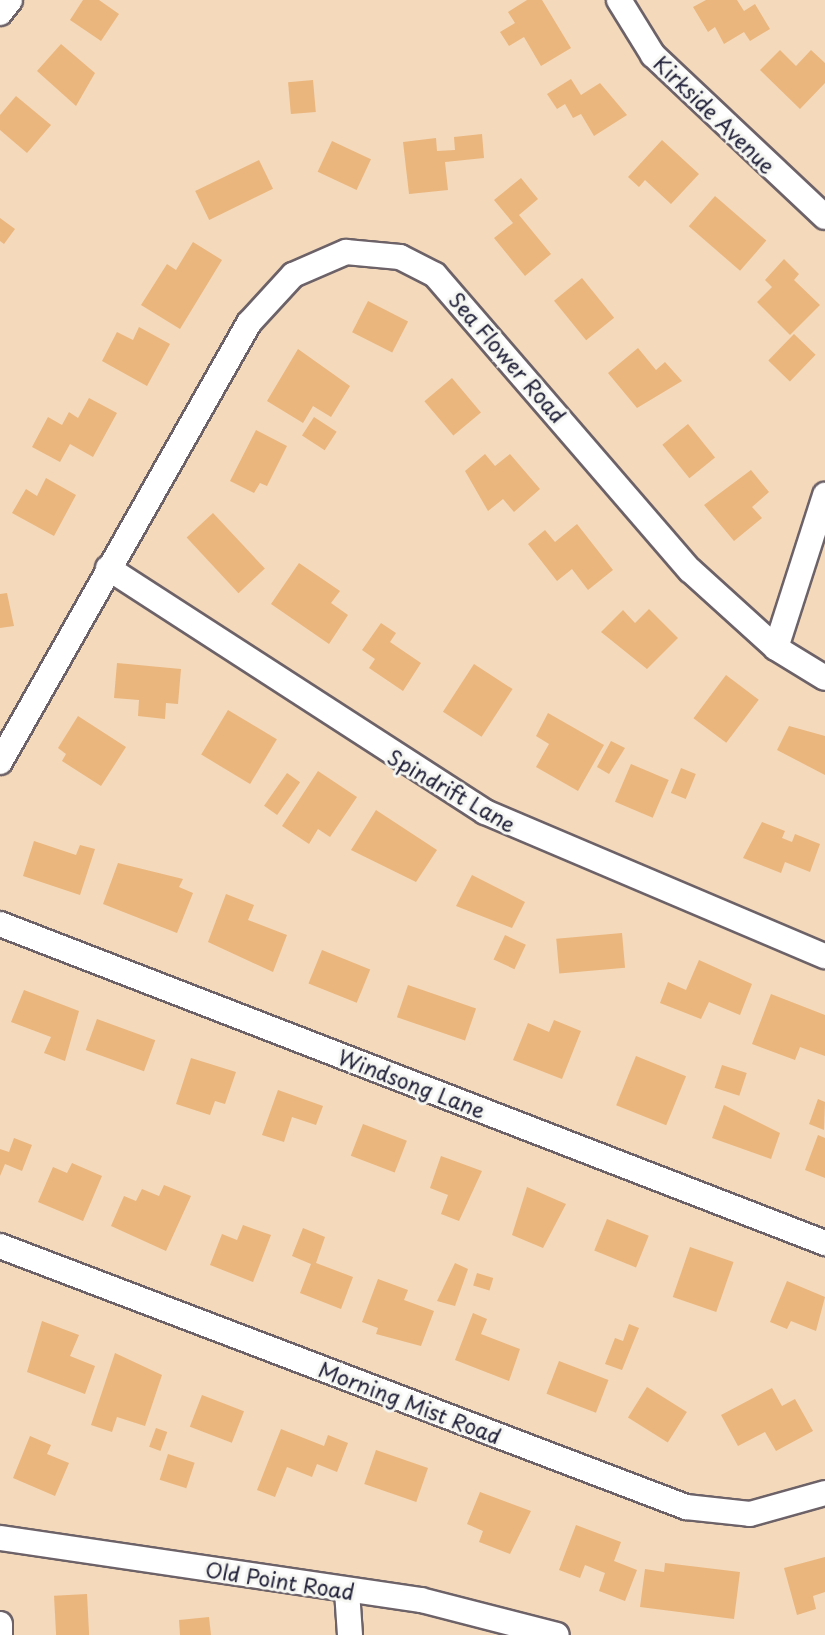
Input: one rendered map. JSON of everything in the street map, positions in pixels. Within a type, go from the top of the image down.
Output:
[{"type":"street","points":[[0,13],[10,0]]},
{"type":"street","name":"Kirkside Avenue","points":[[619,0],[653,55],[825,217]]},
{"type":"street","name":"Sea Flower Road","points":[[0,762],[10,723],[108,568],[266,299],[310,264],[346,252],[373,251],[424,269],[466,305],[690,570],[776,649],[825,678]]},
{"type":"street","points":[[776,649],[825,495]]},
{"type":"street","name":"Spindrift Lane","points":[[108,568],[485,812],[825,956]]},
{"type":"street","name":"Windsong Lane","points":[[0,924],[825,1243]]},
{"type":"street","name":"Morning Mist Road","points":[[0,1246],[686,1507],[771,1512],[825,1493]]},
{"type":"street","name":"Old Point Road","points":[[0,1538],[421,1601],[557,1635]]},
{"type":"street","points":[[347,1591],[350,1635]]},
{"type":"street","points":[[0,1624],[1,1635]]},
{"type":"building","points":[[83,0],[99,0],[119,14],[101,41],[70,20]]},
{"type":"building","points":[[527,0],[542,0],[571,48],[541,66],[524,37],[509,46],[500,32],[515,23],[508,12]]},
{"type":"building","points":[[706,0],[737,0],[744,11],[755,4],[770,29],[750,41],[744,32],[724,44],[715,27],[708,32],[693,7]]},
{"type":"building","points":[[61,44],[95,73],[76,106],[37,71]]},
{"type":"building","points":[[780,50],[796,66],[811,50],[825,63],[825,83],[800,109],[760,70]]},
{"type":"building","points":[[571,79],[581,95],[600,83],[627,115],[594,136],[581,114],[573,118],[565,104],[557,109],[547,94]]},
{"type":"building","points":[[313,80],[316,112],[291,114],[288,82]]},
{"type":"building","points":[[16,96],[51,125],[27,153],[0,130],[0,115]]},
{"type":"building","points":[[482,134],[484,158],[445,162],[448,190],[409,194],[403,142],[436,138],[437,151],[455,150],[454,137]]},
{"type":"building","points":[[662,140],[699,174],[671,204],[645,180],[639,187],[628,177]]},
{"type":"building","points":[[332,141],[371,159],[357,190],[318,172]]},
{"type":"building","points":[[259,160],[273,189],[209,220],[195,191]]},
{"type":"building","points":[[521,178],[538,199],[519,215],[551,254],[525,276],[494,238],[513,223],[494,200]]},
{"type":"building","points":[[715,196],[766,241],[740,271],[689,226]]},
{"type":"building","points":[[0,218],[15,229],[4,244],[0,241]]},
{"type":"building","points":[[193,242],[222,260],[180,329],[141,305],[167,264],[176,270]]},
{"type":"building","points":[[784,259],[799,274],[794,280],[820,305],[790,335],[757,302],[772,287],[765,280]]},
{"type":"building","points":[[582,278],[614,318],[586,340],[554,301]]},
{"type":"building","points":[[368,301],[408,321],[392,353],[352,332]]},
{"type":"building","points":[[139,327],[170,344],[147,386],[102,361],[117,332],[133,340]]},
{"type":"building","points":[[794,334],[816,355],[790,381],[768,361]]},
{"type":"building","points":[[638,348],[656,370],[665,362],[682,381],[637,408],[608,373]]},
{"type":"building","points":[[298,349],[350,386],[331,417],[313,406],[303,423],[267,401]]},
{"type":"building","points":[[452,378],[481,412],[453,436],[424,401]]},
{"type":"building","points":[[89,398],[117,413],[93,457],[70,444],[60,462],[32,447],[48,417],[62,425],[69,412],[78,418]]},
{"type":"building","points":[[314,417],[337,432],[325,450],[302,435]]},
{"type":"building","points":[[688,424],[715,457],[689,478],[662,445]]},
{"type":"building","points":[[256,430],[287,446],[267,486],[260,483],[254,493],[230,481]]},
{"type":"building","points":[[485,454],[495,466],[510,454],[540,489],[514,512],[503,499],[488,511],[465,471]]},
{"type":"building","points":[[751,470],[769,492],[752,507],[762,518],[734,541],[704,505]]},
{"type":"building","points":[[46,478],[76,495],[54,536],[12,513],[26,489],[37,496]]},
{"type":"building","points":[[213,513],[265,569],[239,593],[187,538]]},
{"type":"building","points":[[577,524],[613,570],[588,590],[572,569],[557,581],[528,544],[545,530],[555,542]]},
{"type":"building","points":[[299,563],[340,591],[331,603],[348,615],[329,644],[271,604]]},
{"type":"building","points":[[7,593],[14,626],[0,628],[0,594]]},
{"type":"building","points":[[649,609],[678,638],[647,669],[601,632],[623,610],[635,623]]},
{"type":"building","points":[[381,623],[396,633],[390,642],[421,663],[403,691],[369,668],[375,659],[362,650]]},
{"type":"building","points":[[117,663],[181,669],[178,704],[166,703],[165,719],[138,716],[139,700],[114,698]]},
{"type":"building","points":[[474,664],[513,689],[482,737],[443,712]]},
{"type":"building","points":[[726,675],[759,700],[726,743],[694,718]]},
{"type":"building","points":[[228,710],[277,739],[250,784],[201,755]]},
{"type":"building","points":[[548,713],[604,745],[578,791],[536,767],[549,744],[536,736]]},
{"type":"building","points":[[78,716],[126,747],[101,786],[62,761],[66,754],[58,748]]},
{"type":"building","points":[[789,726],[825,736],[825,775],[777,750]]},
{"type":"building","points":[[611,741],[625,748],[609,774],[597,767]]},
{"type":"building","points":[[631,764],[669,780],[653,818],[615,802]]},
{"type":"building","points":[[681,768],[696,774],[686,799],[671,793]]},
{"type":"building","points":[[318,771],[357,797],[330,837],[318,829],[309,844],[282,826]]},
{"type":"building","points":[[287,773],[300,782],[277,815],[264,806]]},
{"type":"building","points":[[376,810],[437,850],[416,882],[351,850]]},
{"type":"building","points":[[762,822],[785,831],[782,838],[792,842],[795,834],[820,844],[810,872],[785,862],[781,873],[743,858]]},
{"type":"building","points":[[34,841],[76,855],[80,845],[95,849],[80,895],[23,876]]},
{"type":"building","points":[[118,863],[183,879],[179,887],[193,893],[177,933],[103,904]]},
{"type":"building","points":[[472,875],[525,902],[512,928],[456,906]]},
{"type":"building","points":[[226,894],[254,905],[248,920],[287,935],[273,972],[208,942]]},
{"type":"building","points":[[622,933],[625,968],[559,974],[556,939]]},
{"type":"building","points":[[505,935],[526,945],[514,969],[494,959]]},
{"type":"building","points":[[322,950],[370,969],[357,1003],[309,983]]},
{"type":"building","points":[[699,960],[752,984],[740,1015],[709,1002],[701,1019],[660,1003],[668,982],[686,990]]},
{"type":"building","points":[[408,985],[476,1008],[465,1041],[397,1017]]},
{"type":"building","points":[[24,990],[79,1011],[65,1061],[44,1053],[51,1037],[11,1022]]},
{"type":"building","points":[[771,994],[825,1015],[825,1056],[800,1047],[795,1060],[752,1044]]},
{"type":"building","points":[[97,1019],[155,1040],[144,1071],[86,1050]]},
{"type":"building","points":[[554,1020],[581,1031],[562,1079],[513,1060],[528,1023],[549,1032]]},
{"type":"building","points":[[636,1056],[686,1076],[666,1125],[616,1105]]},
{"type":"building","points":[[191,1058],[236,1072],[225,1104],[215,1101],[210,1115],[176,1104]]},
{"type":"building","points":[[722,1065],[747,1073],[739,1096],[715,1088]]},
{"type":"building","points":[[278,1090],[323,1106],[316,1125],[292,1117],[284,1142],[262,1135]]},
{"type":"building","points":[[818,1099],[825,1102],[824,1130],[809,1124]]},
{"type":"building","points":[[724,1105],[780,1133],[771,1159],[712,1138]]},
{"type":"building","points":[[363,1124],[407,1141],[395,1173],[351,1156]]},
{"type":"building","points":[[818,1135],[825,1138],[825,1178],[805,1170]]},
{"type":"building","points":[[14,1138],[32,1145],[22,1171],[5,1164],[0,1176],[0,1149],[9,1152]]},
{"type":"building","points":[[441,1156],[482,1171],[459,1221],[441,1214],[448,1195],[430,1188]]},
{"type":"building","points":[[72,1163],[102,1176],[83,1221],[38,1202],[53,1167],[67,1173]]},
{"type":"building","points":[[164,1185],[191,1196],[166,1251],[111,1226],[124,1196],[136,1201],[142,1189],[159,1196]]},
{"type":"building","points":[[527,1187],[566,1204],[543,1248],[512,1235]]},
{"type":"building","points":[[607,1219],[649,1236],[636,1267],[594,1251]]},
{"type":"building","points":[[243,1225],[271,1235],[253,1282],[210,1265],[222,1234],[237,1240]]},
{"type":"building","points":[[303,1228],[325,1237],[316,1263],[353,1277],[341,1309],[300,1293],[311,1264],[292,1256]]},
{"type":"building","points":[[690,1247],[733,1262],[716,1312],[673,1297]]},
{"type":"building","points":[[455,1263],[468,1269],[455,1306],[437,1301]]},
{"type":"building","points":[[477,1273],[493,1278],[489,1290],[473,1285]]},
{"type":"building","points":[[378,1279],[408,1290],[404,1300],[434,1311],[421,1346],[376,1334],[378,1328],[362,1322]]},
{"type":"building","points":[[787,1281],[825,1297],[816,1331],[791,1321],[787,1329],[770,1322]]},
{"type":"building","points":[[473,1313],[487,1319],[481,1334],[520,1349],[509,1381],[455,1360]]},
{"type":"building","points":[[42,1321],[79,1335],[70,1356],[95,1366],[85,1394],[27,1372]]},
{"type":"building","points":[[629,1324],[639,1328],[622,1370],[605,1364],[615,1338],[623,1341]]},
{"type":"building","points":[[115,1353],[162,1375],[145,1426],[117,1417],[112,1432],[91,1425]]},
{"type":"building","points":[[559,1361],[608,1380],[596,1413],[546,1394]]},
{"type":"building","points":[[647,1387],[687,1412],[668,1442],[628,1418]]},
{"type":"building","points":[[772,1388],[782,1406],[795,1399],[813,1431],[776,1451],[765,1432],[738,1446],[721,1415]]},
{"type":"building","points":[[202,1395],[244,1411],[232,1443],[190,1427]]},
{"type":"building","points":[[156,1428],[167,1432],[160,1451],[149,1447]]},
{"type":"building","points":[[281,1429],[324,1446],[328,1435],[348,1443],[337,1472],[317,1464],[312,1477],[287,1467],[275,1497],[257,1490]]},
{"type":"building","points":[[30,1436],[51,1445],[47,1454],[69,1463],[55,1496],[13,1478]]},
{"type":"building","points":[[376,1450],[428,1468],[416,1502],[364,1484]]},
{"type":"building","points":[[168,1454],[195,1463],[186,1488],[160,1480]]},
{"type":"building","points":[[480,1492],[531,1511],[510,1554],[479,1542],[483,1531],[467,1524]]},
{"type":"building","points":[[576,1525],[621,1542],[614,1561],[637,1570],[625,1601],[599,1591],[605,1573],[585,1565],[580,1578],[559,1570]]},
{"type":"building","points":[[825,1557],[825,1592],[813,1596],[816,1609],[797,1615],[784,1568]]},
{"type":"building","points":[[665,1563],[740,1572],[734,1619],[640,1607],[645,1569],[664,1572]]},
{"type":"building","points":[[87,1594],[89,1635],[56,1635],[54,1596]]},
{"type":"building","points":[[209,1617],[211,1635],[180,1635],[179,1620]]}]
